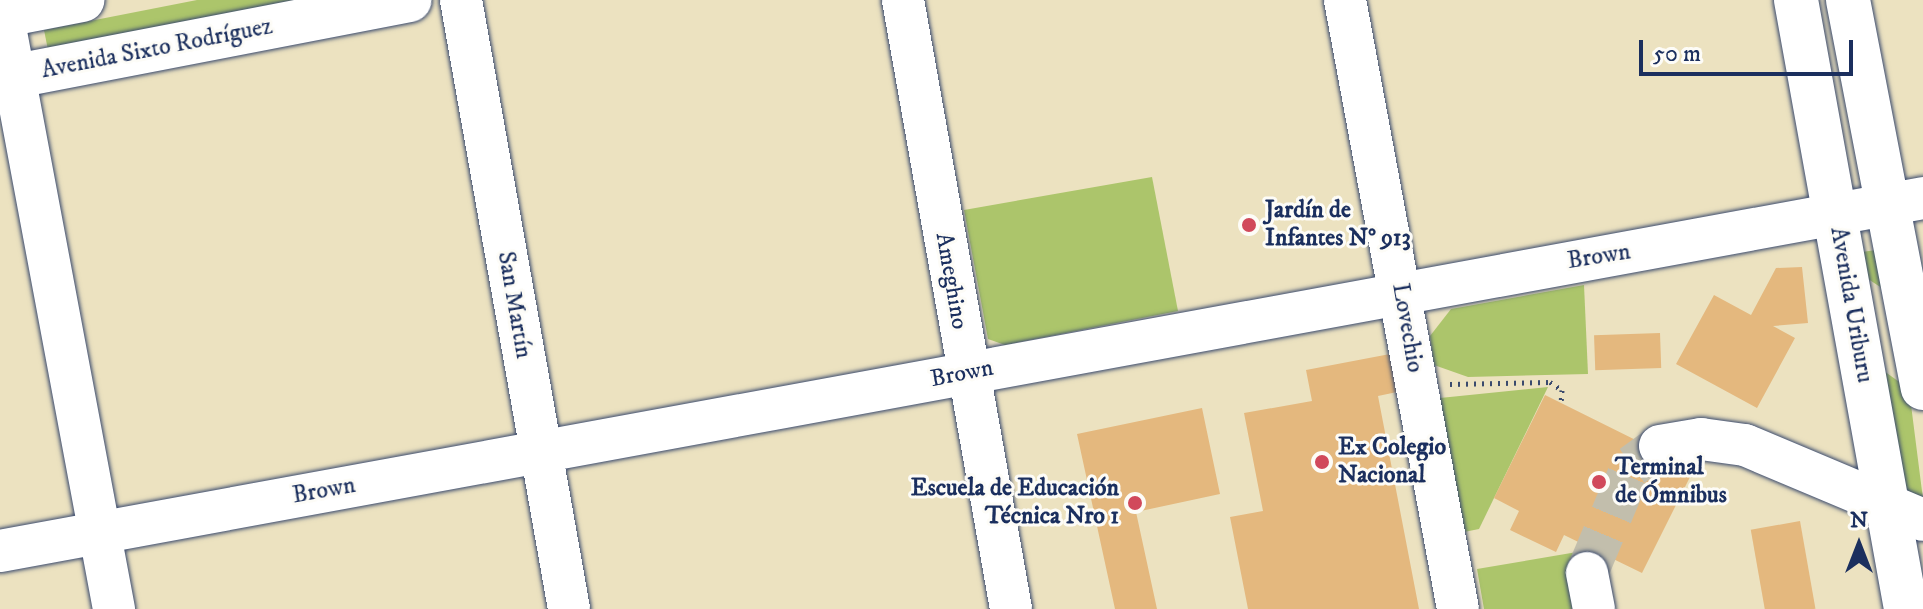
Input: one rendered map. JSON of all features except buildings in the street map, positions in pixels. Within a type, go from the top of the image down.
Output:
[{"type":"main road","points":[[1,10],[82,0]]},
{"type":"main road","name":"Avenida Sixto Rodríguez","points":[[7,77],[409,0]]},
{"type":"main road","name":"Avenida Uriburu","points":[[1796,0],[1836,218],[1904,511],[1906,609]]},
{"type":"main road","points":[[1848,0],[1906,201],[1923,388]]},
{"type":"street","name":"San Martín","points":[[461,0],[569,609]]},
{"type":"street","name":"Ameghino","points":[[903,0],[966,374],[1011,609]]},
{"type":"street","name":"Lovechio","points":[[1345,0],[1458,609]]},
{"type":"street","points":[[1,10],[7,77],[114,609]]},
{"type":"street","name":"Brown","points":[[0,551],[966,374],[1400,290],[1836,218],[1906,201]]},
{"type":"street","points":[[1660,446],[1701,439],[1745,445],[1904,511]]},
{"type":"path","points":[[1417,384],[1550,382],[1562,390],[1561,403]]},
{"type":"green space","points":[[197,0],[352,0],[50,60],[44,30]]},
{"type":"green space","points":[[1152,177],[1178,311],[1005,345],[988,339],[964,210]]},
{"type":"green space","points":[[1883,249],[1891,294],[1868,279],[1884,371],[1909,389],[1923,499],[1898,485],[1855,253]]},
{"type":"green space","points":[[1584,285],[1588,374],[1468,377],[1434,365],[1430,336],[1451,309]]},
{"type":"green space","points":[[1548,387],[1479,529],[1459,533],[1440,398]]},
{"type":"green space","points":[[1577,552],[1587,609],[1484,609],[1477,569]]},
{"type":"tunnel","points":[[1587,573],[1632,466],[1660,446]]},
{"type":"place","name":"Jardín de Infantes N° 913","points":[[1249,225]]},
{"type":"place","name":"Ex Colegio Nacional","points":[[1322,462]]},
{"type":"place","name":"Terminal de Ómnibus","points":[[1599,482]]},
{"type":"place","name":"Escuela de Educación Técnica Nro 1","points":[[1135,503]]}]
